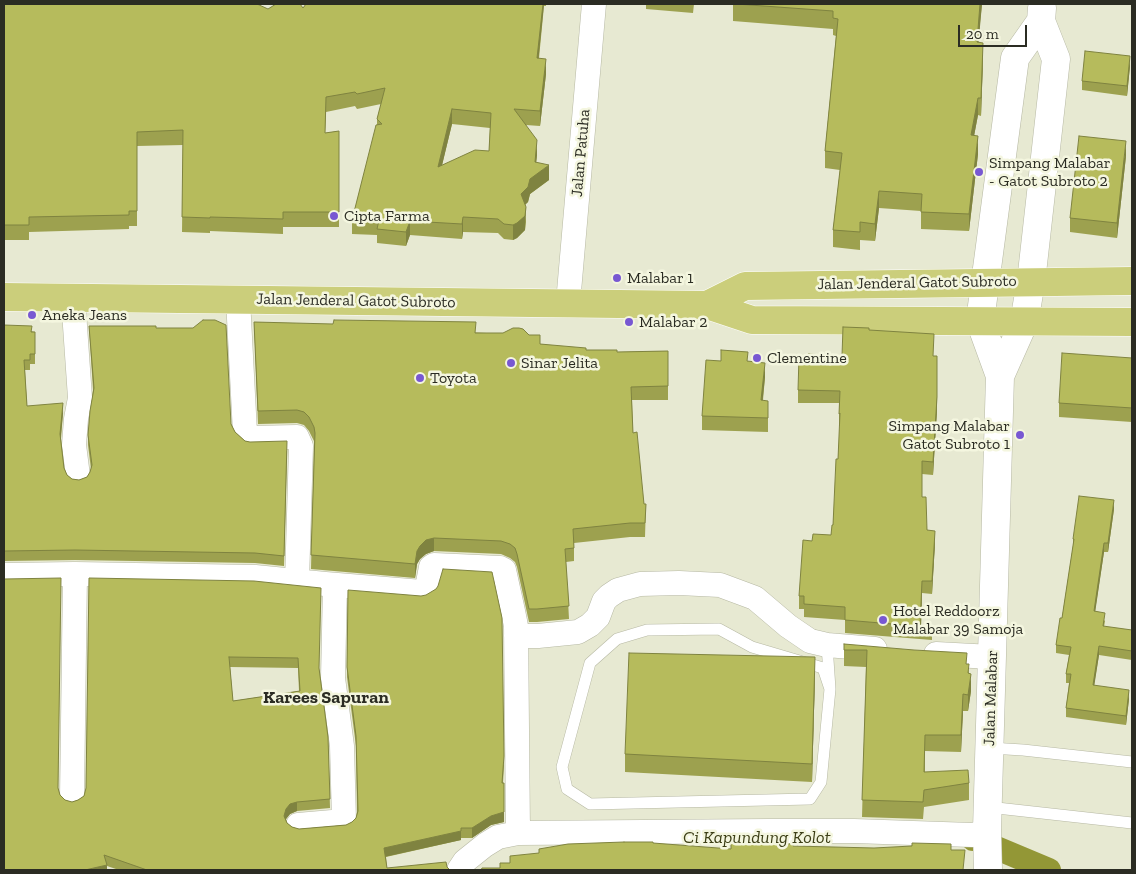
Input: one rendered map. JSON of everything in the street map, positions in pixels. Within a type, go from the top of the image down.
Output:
[{"type":"main road","name":"Jalan Jenderal Gatot Subroto","points":[[707,305],[745,286],[1132,281]]},
{"type":"main road","name":"Jalan Jenderal Gatot Subroto","points":[[4,297],[707,305],[752,320],[1132,322]]},
{"type":"street","name":"Jalan Patuha","points":[[568,303],[594,4]]},
{"type":"street","name":"Jalan Malabar","points":[[1000,376],[1024,322],[1031,282],[1056,59],[1042,12]]},
{"type":"street","name":"Jalan Malabar","points":[[988,870],[1000,376],[980,321],[1015,58],[1042,12]]},
{"type":"street","points":[[73,297],[80,398],[74,445],[78,476]]},
{"type":"street","points":[[238,299],[245,433],[250,438],[297,437],[301,446],[297,582]]},
{"type":"street","points":[[4,575],[75,574],[255,577],[422,592],[425,591],[431,567],[434,565],[500,568],[504,570],[514,611],[516,636],[518,833]]},
{"type":"street","points":[[72,798],[75,574]]},
{"type":"street","points":[[516,636],[578,632],[590,625],[598,617],[604,601],[618,590],[640,584],[679,583],[720,585],[755,598],[788,626],[810,641],[827,645],[905,652],[992,657]]},
{"type":"street","points":[[298,825],[344,821],[342,746],[333,678],[335,585]]},
{"type":"street","points":[[459,870],[465,861],[485,845],[498,837],[518,833],[768,830],[972,835],[988,823]]},
{"type":"lane","points":[[827,645],[830,688],[822,782],[810,799],[590,804],[567,789],[562,767],[590,663],[617,639],[647,630],[719,629],[752,647],[823,668],[830,688]]},
{"type":"lane","points":[[990,748],[1132,762]]},
{"type":"lane","points":[[988,823],[1132,823]]},
{"type":"building","points":[[4,4],[257,4],[268,9],[276,4],[300,4],[303,8],[306,4],[543,4],[537,58],[546,59],[540,111],[514,109],[537,140],[535,162],[549,165],[530,179],[528,187],[521,194],[526,207],[525,216],[513,225],[504,224],[498,219],[463,217],[462,224],[410,221],[406,232],[377,229],[379,220],[352,220],[376,125],[382,124],[377,119],[385,88],[357,94],[355,92],[326,97],[325,133],[339,131],[339,212],[283,212],[283,219],[182,217],[183,130],[137,132],[137,211],[129,211],[129,215],[29,217],[29,225],[4,225]],"holes":[[[452,109],[491,113],[489,151],[475,150],[438,167]]]},
{"type":"building","points":[[736,4],[980,4],[977,42],[983,43],[981,98],[978,98],[971,135],[978,136],[969,214],[921,212],[922,194],[879,191],[875,224],[860,222],[860,232],[833,230],[842,153],[825,151],[838,19],[833,18],[833,11]]},
{"type":"building","points":[[1085,51],[1130,56],[1127,86],[1082,81]]},
{"type":"building","points":[[1079,136],[1126,141],[1117,223],[1070,218]]},
{"type":"building","points":[[203,320],[215,320],[226,325],[231,424],[235,432],[245,441],[250,442],[287,441],[284,556],[255,553],[75,550],[4,551],[4,325],[32,326],[31,332],[35,332],[35,354],[30,354],[30,360],[24,360],[27,406],[63,403],[60,434],[64,468],[67,475],[72,479],[79,480],[87,477],[92,465],[88,435],[94,388],[89,326],[193,328]]},
{"type":"building","points":[[334,320],[476,322],[475,333],[503,333],[513,328],[519,328],[529,335],[540,335],[540,344],[586,348],[586,350],[617,350],[617,352],[668,351],[668,386],[631,387],[633,433],[637,432],[644,504],[646,504],[645,523],[573,529],[574,548],[565,549],[569,606],[529,609],[515,548],[501,541],[434,538],[426,540],[417,551],[415,564],[311,555],[314,427],[304,412],[297,410],[258,411],[254,322],[333,324]]},
{"type":"building","points":[[843,327],[934,334],[933,356],[937,356],[937,397],[933,462],[922,461],[922,497],[926,497],[927,530],[935,531],[932,581],[922,581],[920,626],[932,627],[845,620],[845,607],[804,604],[804,596],[799,596],[803,540],[812,541],[813,534],[831,535],[833,525],[836,459],[838,459],[840,391],[798,390],[799,357],[808,357],[808,354],[842,356]]},
{"type":"building","points":[[721,350],[748,352],[747,361],[765,363],[761,400],[768,401],[768,418],[702,416],[706,360],[721,361]]},
{"type":"building","points":[[1062,353],[1132,358],[1132,408],[1059,403]]},
{"type":"building","points":[[1079,496],[1114,500],[1108,543],[1104,543],[1094,611],[1105,613],[1103,626],[1132,630],[1132,651],[1099,646],[1093,685],[1129,690],[1126,716],[1066,708],[1071,674],[1066,674],[1071,647],[1056,645],[1060,618],[1062,618]]},
{"type":"building","points":[[443,569],[492,572],[502,618],[504,756],[502,783],[504,783],[504,812],[491,816],[472,828],[461,828],[461,831],[384,848],[387,868],[446,862],[450,870],[147,870],[104,855],[107,865],[85,870],[4,870],[4,579],[61,578],[58,788],[60,795],[65,800],[72,802],[84,796],[86,788],[89,578],[254,581],[321,588],[319,668],[328,737],[330,799],[290,804],[284,816],[287,823],[299,829],[346,825],[356,818],[358,811],[356,736],[347,667],[348,590],[421,596],[426,595],[438,586]],"holes":[[[229,657],[298,658],[300,691],[233,701]]]},
{"type":"building","points":[[844,644],[967,653],[966,664],[969,664],[968,673],[971,674],[968,695],[963,694],[961,735],[925,735],[924,772],[968,770],[969,783],[924,790],[923,802],[862,800],[867,650],[844,650]]},
{"type":"building","points":[[629,653],[815,657],[812,764],[625,754]]},
{"type":"building","points":[[653,842],[731,849],[731,843],[874,848],[912,846],[912,843],[951,844],[951,850],[965,850],[963,870],[481,870],[482,868],[500,868],[500,863],[510,863],[510,856],[539,853],[539,849],[568,844]]},
{"type":"waterway","name":"Ci Kapundung Kolot","points":[[973,839],[1049,870]]},
{"type":"place","name":"Simpang Malabar - Gatot Subroto 2","points":[[979,172]]},
{"type":"place","name":"Cipta Farma","points":[[334,216]]},
{"type":"place","name":"Malabar 1","points":[[617,278]]},
{"type":"place","name":"Aneka Jeans","points":[[32,315]]},
{"type":"place","name":"Malabar 2","points":[[629,322]]},
{"type":"place","name":"Clementine","points":[[757,358]]},
{"type":"place","name":"Sinar Jelita","points":[[511,363]]},
{"type":"place","name":"Toyota","points":[[420,378]]},
{"type":"place","name":"Simpang Malabar Gatot Subroto 1","points":[[1020,435]]},
{"type":"place","name":"Hotel Reddoorz Malabar 39 Samoja","points":[[883,620]]},
{"type":"district","name":"Karees Sapuran","points":[[326,698]]}]
